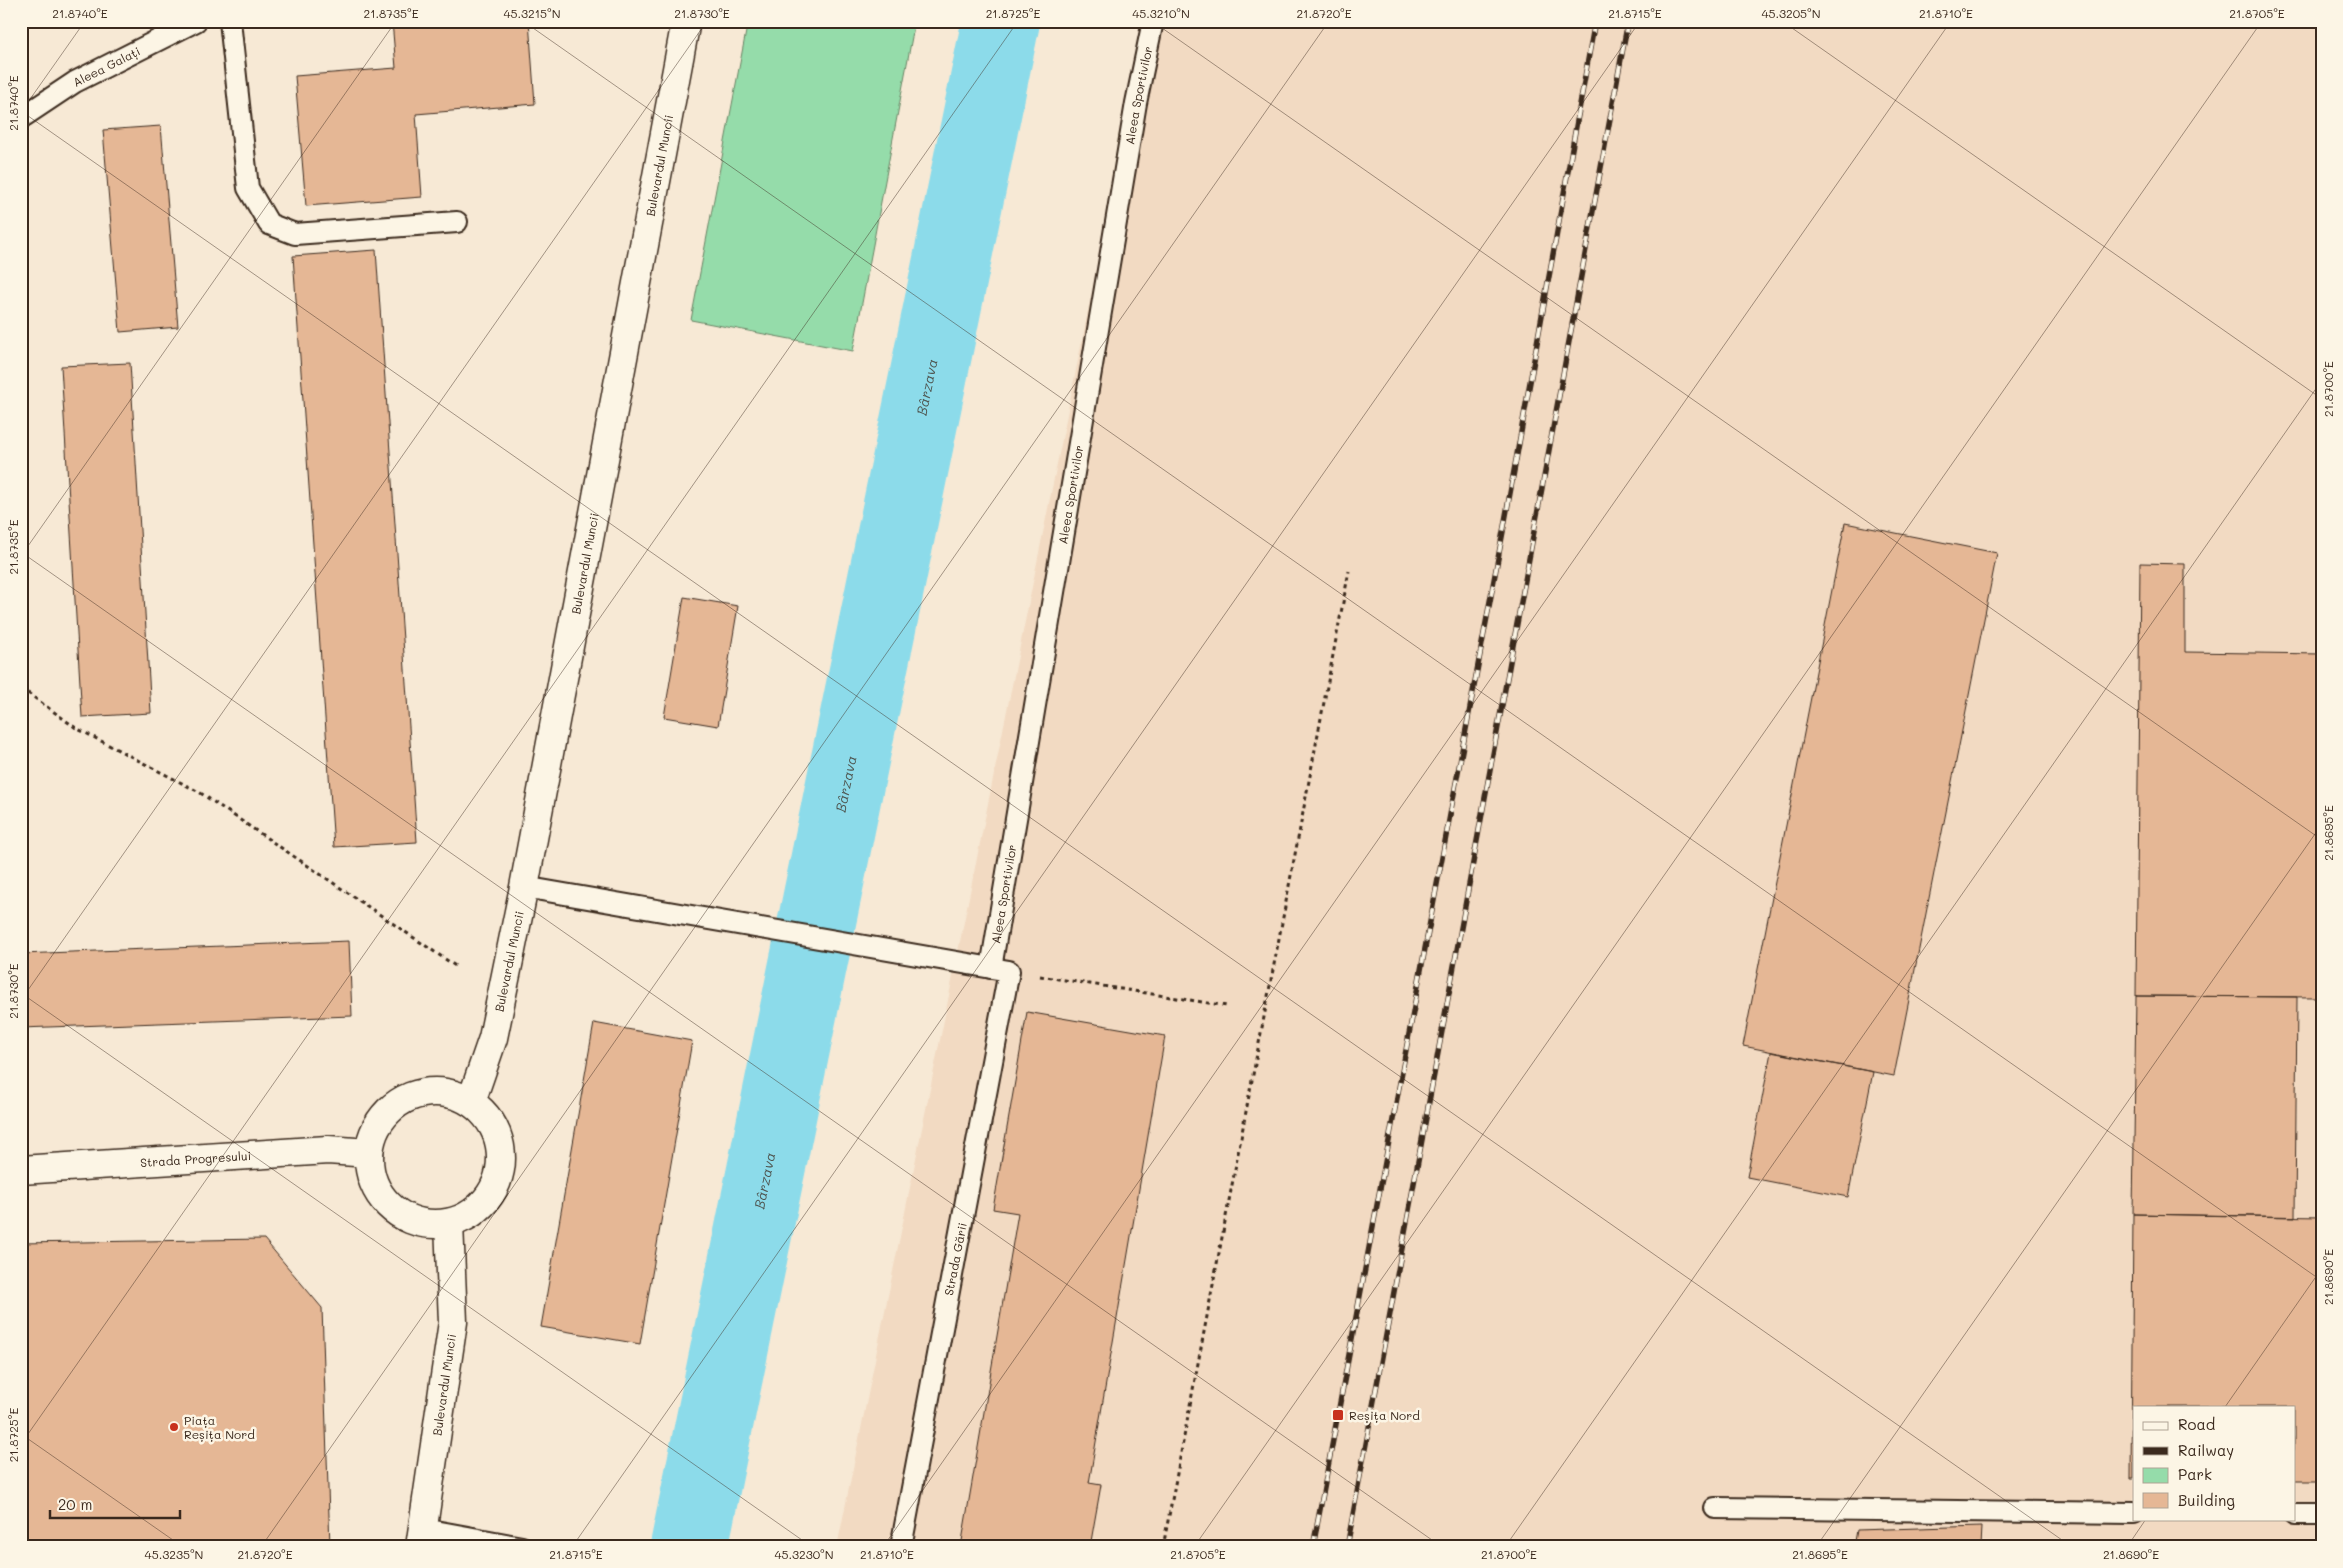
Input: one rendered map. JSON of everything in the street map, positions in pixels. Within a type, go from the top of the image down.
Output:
[{"type":"street","name":"Bulevardul Muncii","points":[[471,1102],[493,1038],[524,887],[686,21]]},
{"type":"street","points":[[427,1092],[449,1093],[471,1102],[489,1120],[500,1144],[500,1170],[491,1194],[473,1212],[449,1223],[425,1223],[402,1215],[383,1198],[372,1177],[369,1153],[374,1130],[386,1112],[405,1098],[427,1092]]},
{"type":"street","name":"Strada Progresului","points":[[21,1170],[328,1150],[369,1153]]},
{"type":"street","name":"Bulevardul Muncii","points":[[422,1538],[453,1322],[449,1223]]},
{"type":"lane","name":"Aleea Galați","points":[[21,118],[75,82],[196,21]]},
{"type":"lane","points":[[230,21],[248,188],[269,224],[295,234],[457,222]]},
{"type":"lane","name":"Aleea Sportivilor","points":[[1000,970],[1133,122],[1153,21]]},
{"type":"lane","points":[[524,887],[1000,970]]},
{"type":"lane","name":"Strada Gării","points":[[901,1547],[1000,970]]},
{"type":"lane","points":[[1715,1508],[2133,1513]]},
{"type":"lane","points":[[2296,1515],[2322,1515]]},
{"type":"lane","points":[[422,1538],[522,1547]]},
{"type":"path","points":[[1163,1547],[1349,571]]},
{"type":"path","points":[[21,688],[76,728],[199,792],[457,967]]},
{"type":"path","points":[[1000,970],[1227,1006]]},
{"type":"shaded area","points":[[1147,21],[2322,21],[2322,1547],[837,1547]]},
{"type":"green space","points":[[748,21],[915,21],[853,351],[691,320]]},
{"type":"building","points":[[392,21],[529,21],[535,104],[416,114],[422,197],[306,206],[295,76],[396,68]]},
{"type":"building","points":[[161,126],[178,327],[120,332],[103,130]]},
{"type":"building","points":[[376,250],[417,842],[334,847],[293,256]]},
{"type":"building","points":[[130,363],[151,713],[82,717],[61,366]]},
{"type":"building","points":[[1845,523],[1997,553],[1894,1076],[1743,1046]]},
{"type":"building","points":[[2140,563],[2185,564],[2185,652],[2322,654],[2322,997],[2136,996]]},
{"type":"building","points":[[684,597],[738,606],[718,726],[664,717]]},
{"type":"building","points":[[349,941],[352,1016],[21,1028],[21,954]]},
{"type":"building","points":[[2136,996],[2297,997],[2295,1217],[2133,1214]]},
{"type":"building","points":[[1027,1012],[1165,1036],[1089,1483],[1101,1485],[1090,1547],[961,1547],[1018,1213],[993,1209]]},
{"type":"building","points":[[594,1023],[692,1041],[640,1344],[541,1327]]},
{"type":"building","points":[[1771,1052],[1873,1072],[1848,1197],[1747,1177]]},
{"type":"building","points":[[2133,1214],[2322,1217],[2322,1480],[2296,1480],[2296,1406],[2133,1406],[2133,1478],[2131,1478]]},
{"type":"building","name":"Piața Reșița Nord","points":[[264,1239],[322,1308],[330,1547],[21,1547],[21,1243]]},
{"type":"building","points":[[1982,1526],[1981,1547],[1854,1547],[1857,1530]]},
{"type":"waterway","name":"Bârzava","points":[[689,1547],[1001,21]]},
{"type":"railway","points":[[1313,1547],[1505,521],[1595,21]]},
{"type":"railway","points":[[1347,1547],[1628,21]]},
{"type":"place","name":"Reșița Nord","points":[[1338,1415]]},
{"type":"place","name":"Piața Reșița Nord","points":[[174,1427]]}]
